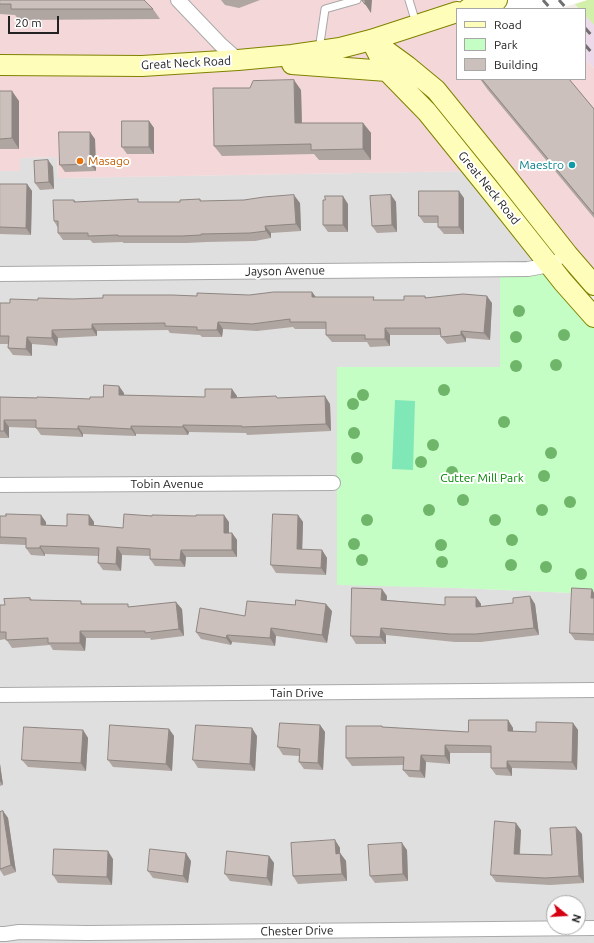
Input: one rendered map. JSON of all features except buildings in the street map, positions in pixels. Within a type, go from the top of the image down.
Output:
[{"type":"main road","points":[[471,8],[497,0]]},
{"type":"main road","points":[[371,40],[456,12]]},
{"type":"main road","name":"Great Neck Road","points":[[0,65],[142,66],[238,60],[318,52],[371,40]]},
{"type":"main road","name":"Great Neck Road","points":[[371,40],[387,71],[427,112],[563,282],[594,317]]},
{"type":"main road","name":"Great Neck Road","points":[[371,40],[407,66],[436,90],[568,255],[594,285]]},
{"type":"main road","points":[[238,60],[387,71]]},
{"type":"street","points":[[178,0],[221,45],[238,60]]},
{"type":"street","name":"Jayson Avenue","points":[[0,274],[528,269],[550,265],[568,255]]},
{"type":"street","name":"Tobin Avenue","points":[[0,485],[333,483]]},
{"type":"street","name":"Tain Drive","points":[[0,695],[594,690]]},
{"type":"street","name":"Chester Drive","points":[[0,934],[19,932],[104,933],[594,928]]},
{"type":"lane","points":[[318,52],[325,9],[357,0]]},
{"type":"lane","points":[[409,0],[416,25]]},
{"type":"shaded area","points":[[0,0],[496,0],[456,8],[456,80],[586,80],[586,60],[594,68],[594,285],[436,90],[372,41],[475,171],[58,178],[57,157],[20,158],[20,171],[0,171]]},
{"type":"shaded area","points":[[586,16],[594,25],[594,68],[586,60]]},
{"type":"shaded area","points":[[57,157],[58,178],[475,171],[554,270],[500,271],[501,367],[337,368],[337,584],[594,594],[594,943],[0,943],[0,171],[20,171],[20,158]]},
{"type":"green space","points":[[587,0],[594,0],[594,25],[586,16],[586,8],[578,8],[575,4]]},
{"type":"green space","name":"Cutter Mill Park","points":[[554,270],[594,316],[594,594],[458,588],[337,585],[337,367],[500,367],[500,271]]},
{"type":"green space","points":[[395,400],[415,401],[413,470],[392,469]]},
{"type":"pier","points":[[457,0],[587,0],[561,8],[460,8]]},
{"type":"railway","points":[[543,0],[550,8]]},
{"type":"railway","points":[[559,0],[566,8]]},
{"type":"railway","points":[[586,29],[594,38]]},
{"type":"railway","points":[[586,46],[594,55]]},
{"type":"place","name":"Masago","points":[[80,161]]},
{"type":"place","name":"Maestro","points":[[572,165]]}]
